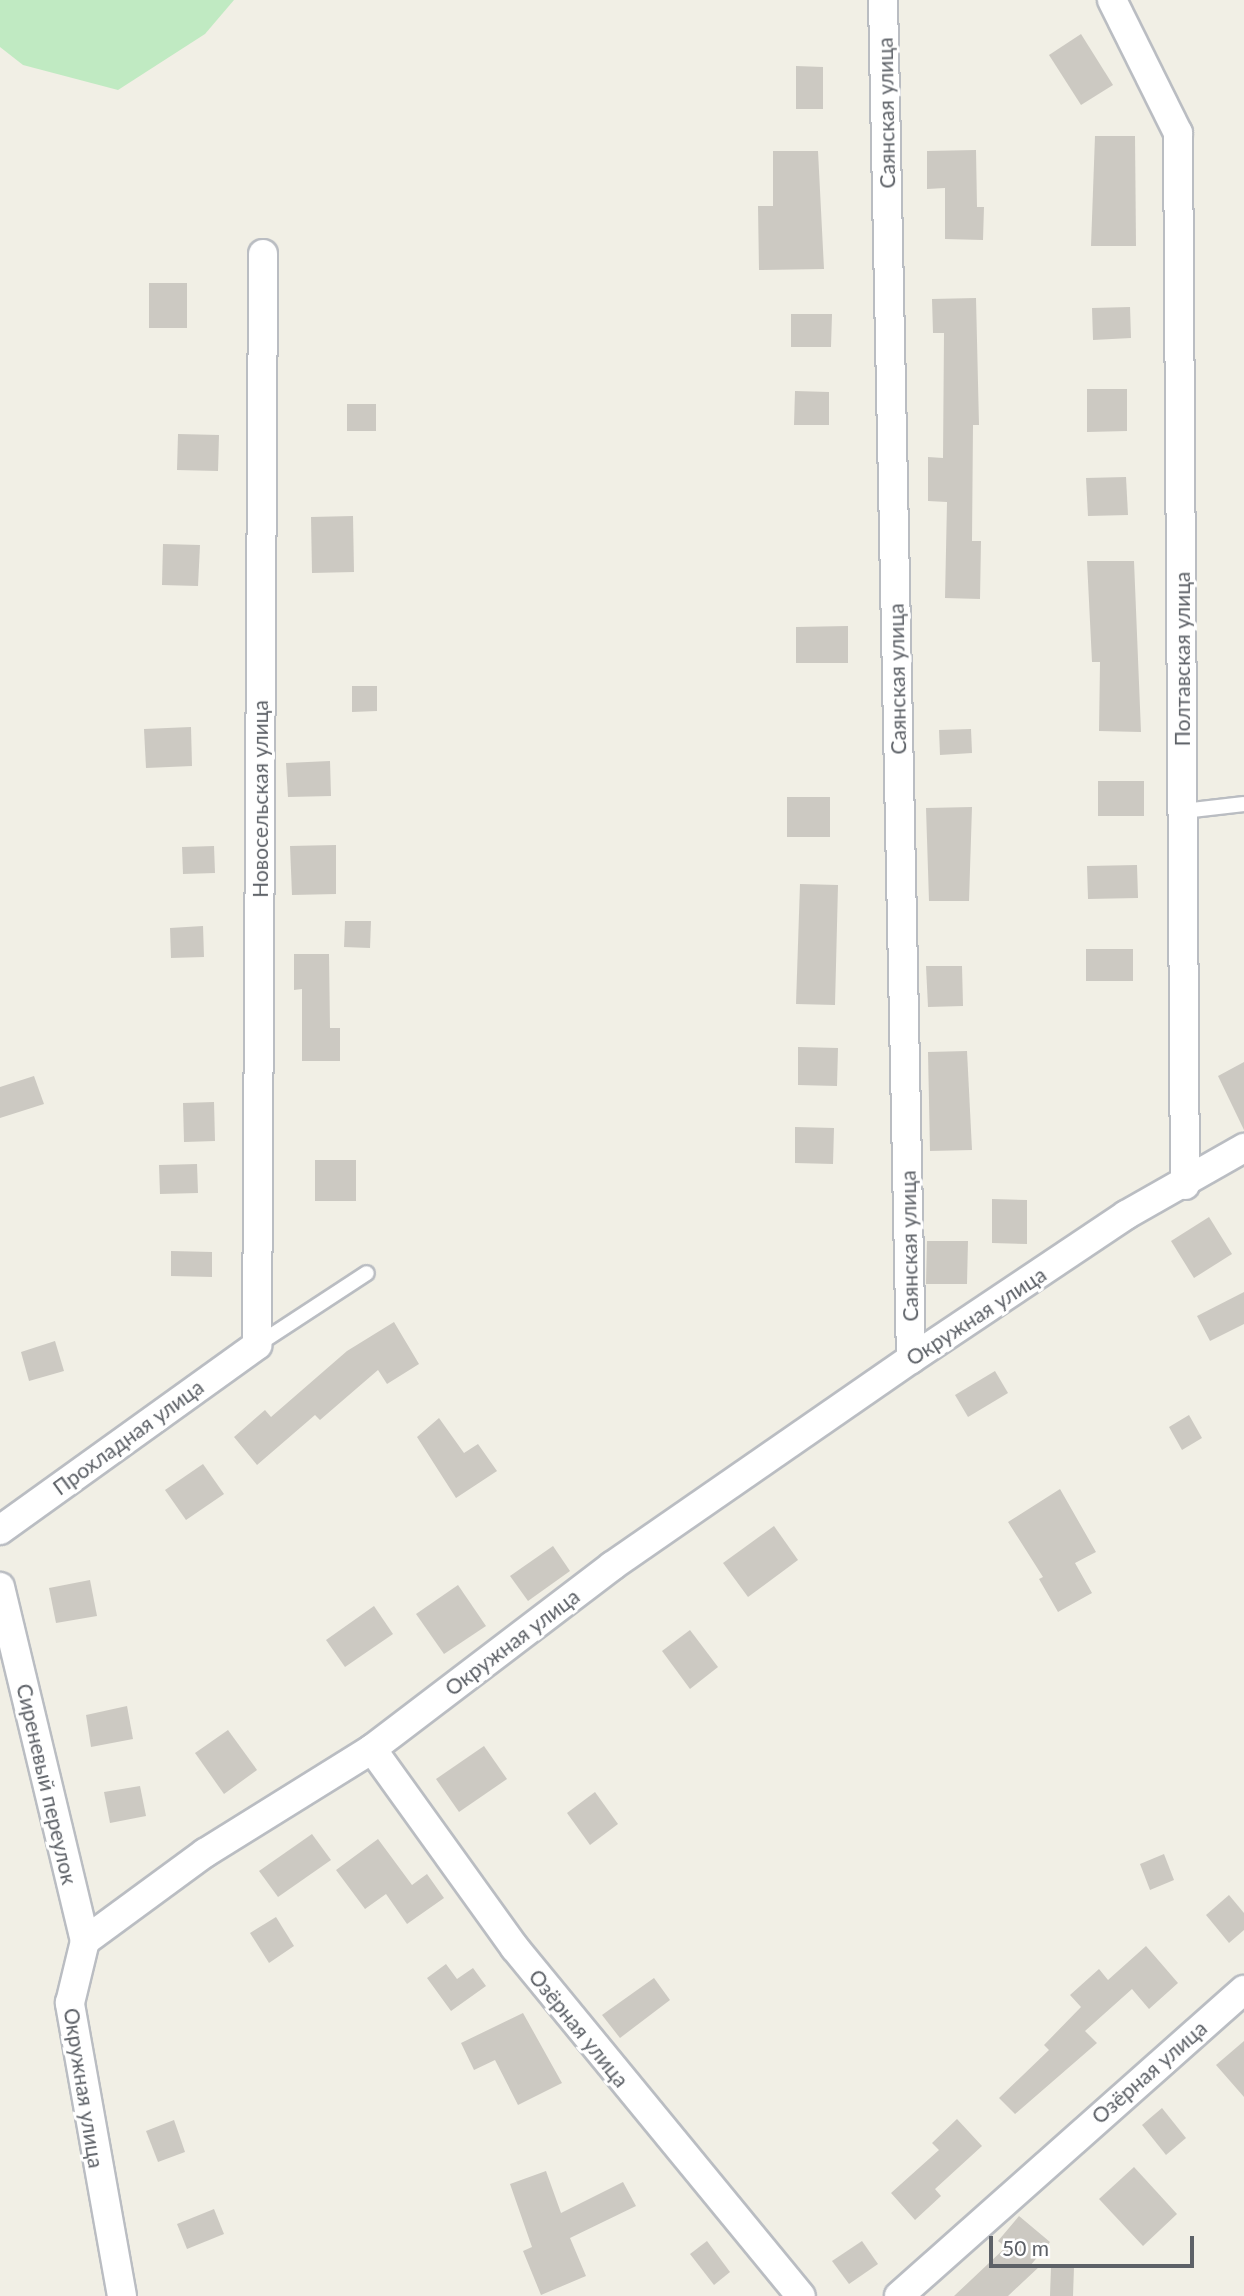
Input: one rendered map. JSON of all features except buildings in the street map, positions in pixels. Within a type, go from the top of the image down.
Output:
[{"type":"street","name":"Саянская улица","points":[[883,0],[911,1359]]},
{"type":"street","name":"Полтавская улица","points":[[1112,0],[1178,134],[1185,1185]]},
{"type":"street","name":"Новосельская улица","points":[[257,1345],[263,254]]},
{"type":"street","name":"Окружная улица","points":[[122,2296],[70,2003],[85,1941],[205,1853],[372,1749],[623,1559],[911,1359],[1126,1215],[1185,1185],[1244,1148]]},
{"type":"street","name":"Прохладная улица","points":[[0,1530],[257,1345]]},
{"type":"street","name":"Сиреневый переулок","points":[[0,1587],[85,1941]]},
{"type":"street","name":"Озёрная улица","points":[[372,1749],[515,1948],[801,2296]]},
{"type":"street","name":"Озёрная улица","points":[[899,2296],[1244,1990]]},
{"type":"lane","points":[[1184,811],[1244,804]]},
{"type":"lane","points":[[257,1345],[367,1273]]},
{"type":"green space","points":[[0,0],[234,0],[205,34],[118,90],[23,65],[0,47]]}]
